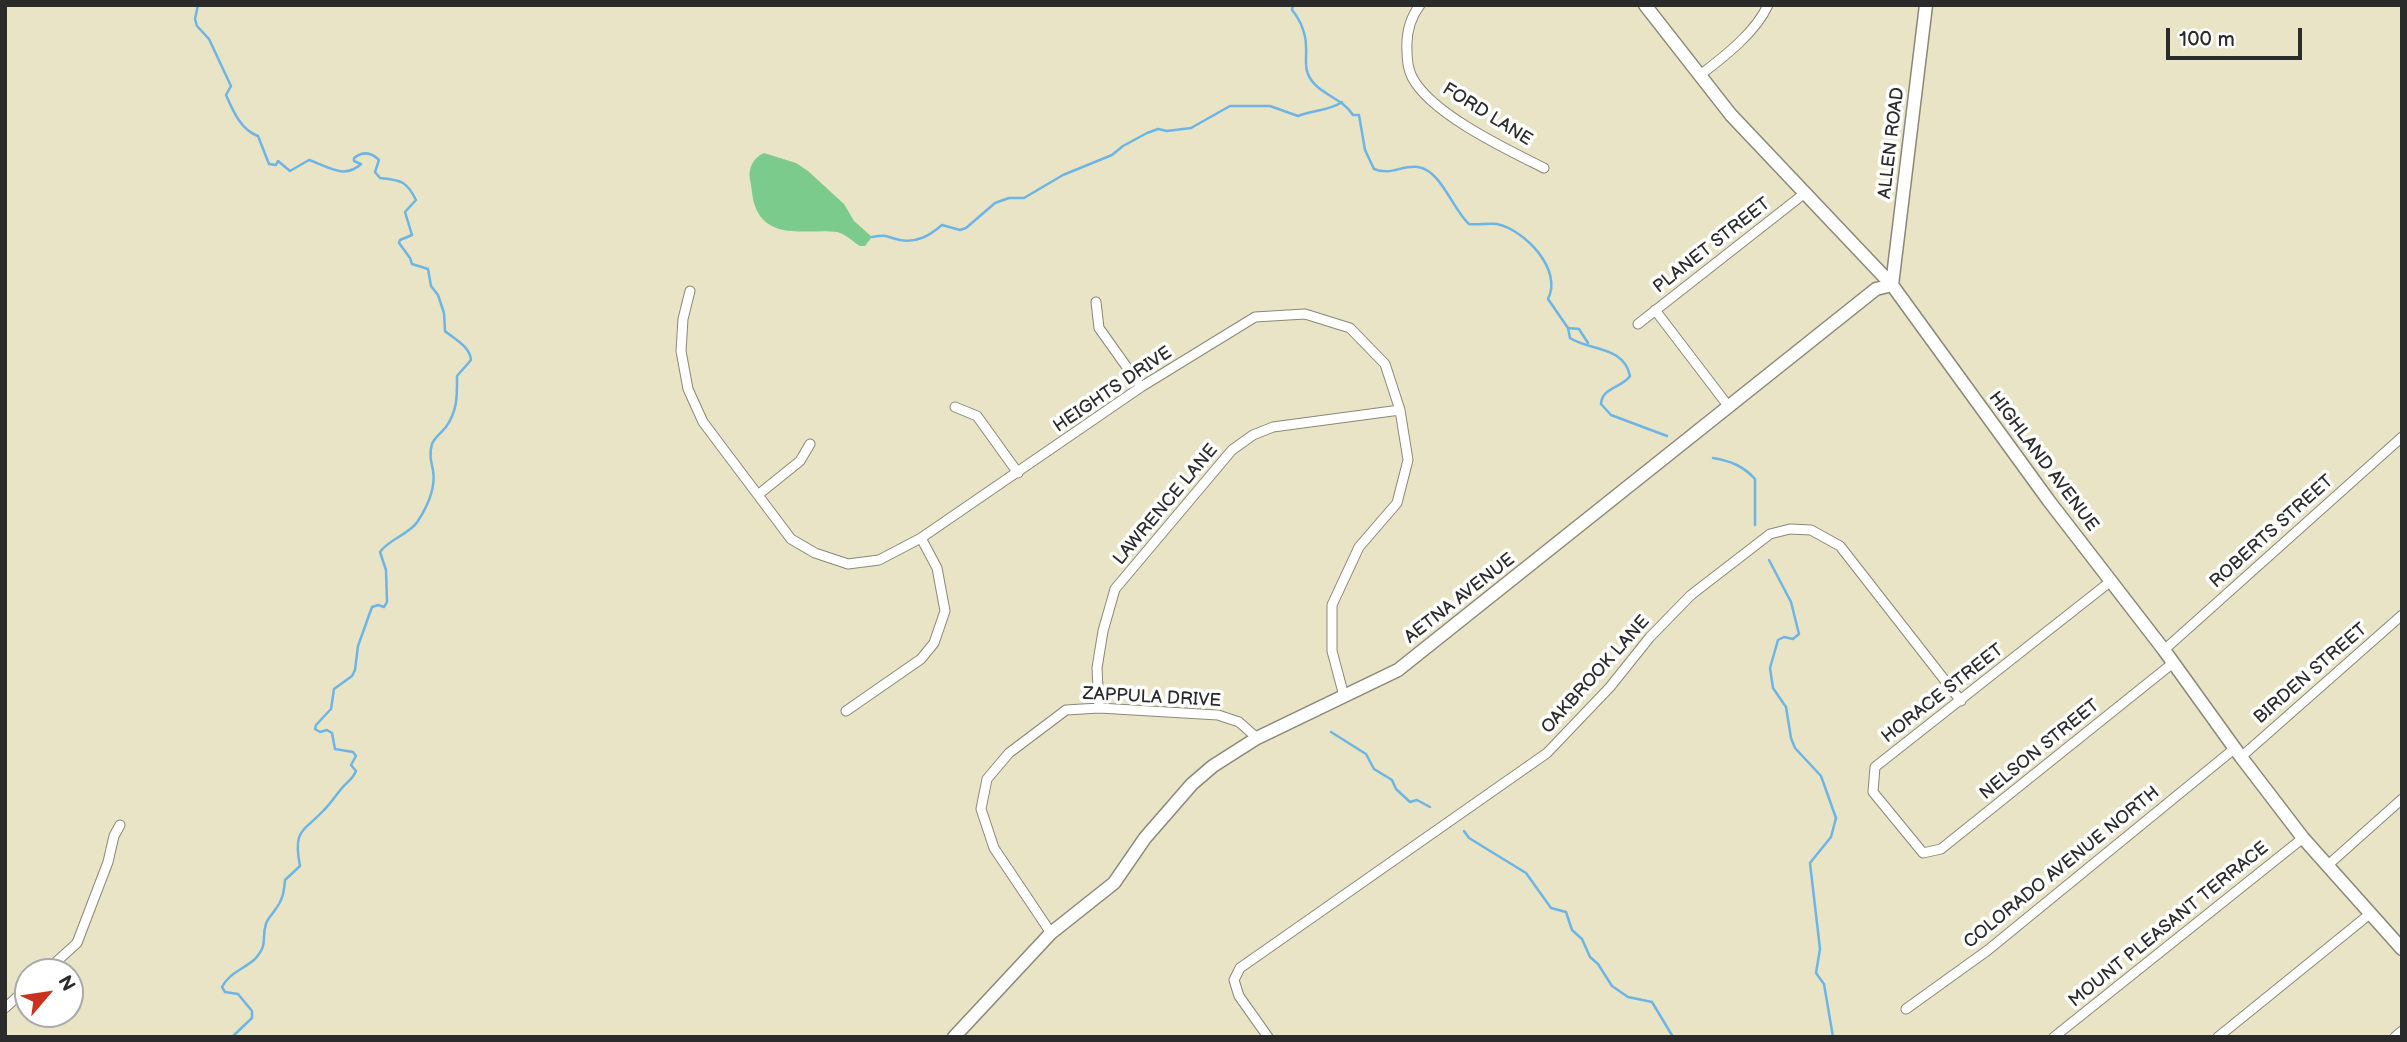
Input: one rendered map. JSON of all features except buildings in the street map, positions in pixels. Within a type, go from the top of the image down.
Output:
[{"type":"street","name":"FORD LANE","points":[[1420,5],[1410,23],[1406,41],[1407,62],[1412,78],[1421,90],[1432,102],[1503,148],[1545,168]]},
{"type":"street","name":"HIGHLAND AVENUE","points":[[1645,5],[1731,115],[1892,285],[2049,501],[2164,650],[2303,838],[2402,949]]},
{"type":"street","points":[[1700,75],[1729,54],[1764,14],[1768,5]]},
{"type":"street","name":"ALLEN ROAD","points":[[1892,285],[1926,5]]},
{"type":"street","name":"PLANET STREET","points":[[1637,324],[1805,192]]},
{"type":"street","name":"AETNA AVENUE","points":[[954,1037],[1051,933],[1114,883],[1145,838],[1192,784],[1213,766],[1257,738],[1398,670],[1875,289],[1892,285]]},
{"type":"street","name":"HEIGHTS DRIVE","points":[[690,291],[683,319],[681,351],[688,389],[703,422],[792,539],[815,553],[848,564],[879,560],[921,538],[1141,387],[1255,317],[1305,314],[1350,328],[1385,364],[1400,410],[1408,460],[1397,503],[1359,547],[1332,605],[1332,651],[1344,696]]},
{"type":"street","points":[[1096,302],[1099,328],[1141,387]]},
{"type":"street","points":[[1655,310],[1729,407]]},
{"type":"street","points":[[954,407],[977,416],[1018,473]]},
{"type":"street","name":"LAWRENCE LANE","points":[[1099,708],[1097,668],[1103,631],[1115,589],[1232,450],[1253,435],[1273,427],[1400,410]]},
{"type":"street","name":"ROBERTS STREET","points":[[2164,650],[2402,437]]},
{"type":"street","points":[[759,494],[800,461],[810,444]]},
{"type":"street","name":"OAKBROOK LANE","points":[[1268,1037],[1240,996],[1234,980],[1240,968],[1547,753],[1610,687],[1650,638],[1691,595],[1770,534],[1790,529],[1811,530],[1840,546],[1961,701]]},
{"type":"street","points":[[846,711],[921,659],[934,643],[945,611],[937,568],[921,538]]},
{"type":"street","name":"HORACE STREET","points":[[1923,853],[1873,792],[1875,767],[2111,581]]},
{"type":"street","name":"BIRDEN STREET","points":[[2238,753],[2402,615]]},
{"type":"street","name":"NELSON STREET","points":[[1923,853],[1941,849],[2173,663]]},
{"type":"street","name":"ZAPPULA DRIVE","points":[[1051,933],[995,848],[981,809],[987,779],[1009,753],[1066,710],[1099,708],[1218,715],[1240,722],[1257,738]]},
{"type":"street","name":"COLORADO AVENUE NORTH","points":[[1906,1009],[1988,950],[2238,753]]},
{"type":"street","points":[[2328,865],[2402,799]]},
{"type":"street","points":[[60,958],[77,943],[120,825]]},
{"type":"street","name":"MOUNT PLEASANT TERRACE","points":[[2054,1037],[2303,838]]},
{"type":"street","points":[[2218,1037],[2371,913]]},
{"type":"street","points":[[2395,1037],[2402,1031]]},
{"type":"green space","points":[[764,153],[796,163],[844,204],[854,221],[872,237],[865,246],[860,246],[837,232],[791,231],[769,225],[761,217],[754,203],[750,176],[754,161]]},
{"type":"waterway","points":[[198,5],[195,19],[197,26],[209,39],[231,86],[226,95],[242,125],[258,136],[269,164],[276,165],[278,161],[290,171],[309,160],[335,170],[348,171],[361,164],[354,161],[354,158],[367,153],[379,160],[375,172],[380,178],[398,181],[409,188],[416,200],[405,212],[412,235],[399,243],[412,264],[428,269],[431,286],[438,295],[444,313],[445,331],[465,347],[471,360],[457,376],[453,415],[432,444],[430,454],[433,483],[425,510],[414,526],[380,552],[386,570],[387,602],[384,607],[372,607],[358,646],[355,670],[352,676],[334,689],[331,709],[316,725],[315,729],[320,732],[327,730],[332,733],[335,749],[353,752],[356,756],[351,765],[356,771],[327,807],[301,833],[298,845],[300,866],[285,880],[284,892],[267,922],[259,954],[222,987],[225,992],[238,994],[252,1011],[252,1018],[232,1037]]},
{"type":"waterway","points":[[1293,5],[1292,10],[1305,37],[1308,74],[1317,86],[1353,115],[1359,115],[1365,150],[1374,169],[1386,171],[1418,167],[1426,170],[1440,183],[1469,224],[1497,224],[1519,234],[1529,243],[1546,264],[1551,288],[1548,299],[1568,328],[1570,338],[1614,354],[1627,366],[1630,376],[1605,394],[1601,404],[1611,415],[1667,436]]},
{"type":"waterway","points":[[872,237],[912,240],[927,235],[942,225],[960,230],[966,228],[995,203],[1009,198],[1024,198],[1063,175],[1112,155],[1147,133],[1158,129],[1167,131],[1191,128],[1230,106],[1270,106],[1298,116],[1342,102]]},
{"type":"waterway","points":[[1568,328],[1579,329],[1588,343]]},
{"type":"waterway","points":[[1713,458],[1736,465],[1755,479],[1755,525]]},
{"type":"waterway","points":[[1769,560],[1791,602],[1799,634],[1793,639],[1784,637],[1778,640],[1770,668],[1773,688],[1786,707],[1795,748],[1821,776],[1836,818],[1831,837],[1810,863],[1820,949],[1816,973],[1824,984],[1833,1037]]},
{"type":"waterway","points":[[1331,732],[1366,754],[1374,769],[1392,780],[1396,789],[1410,802],[1417,800],[1430,807]]},
{"type":"waterway","points":[[1464,831],[1469,838],[1526,873],[1551,908],[1566,912],[1572,930],[1582,939],[1590,957],[1598,964],[1612,986],[1628,997],[1652,1002],[1673,1037]]}]
